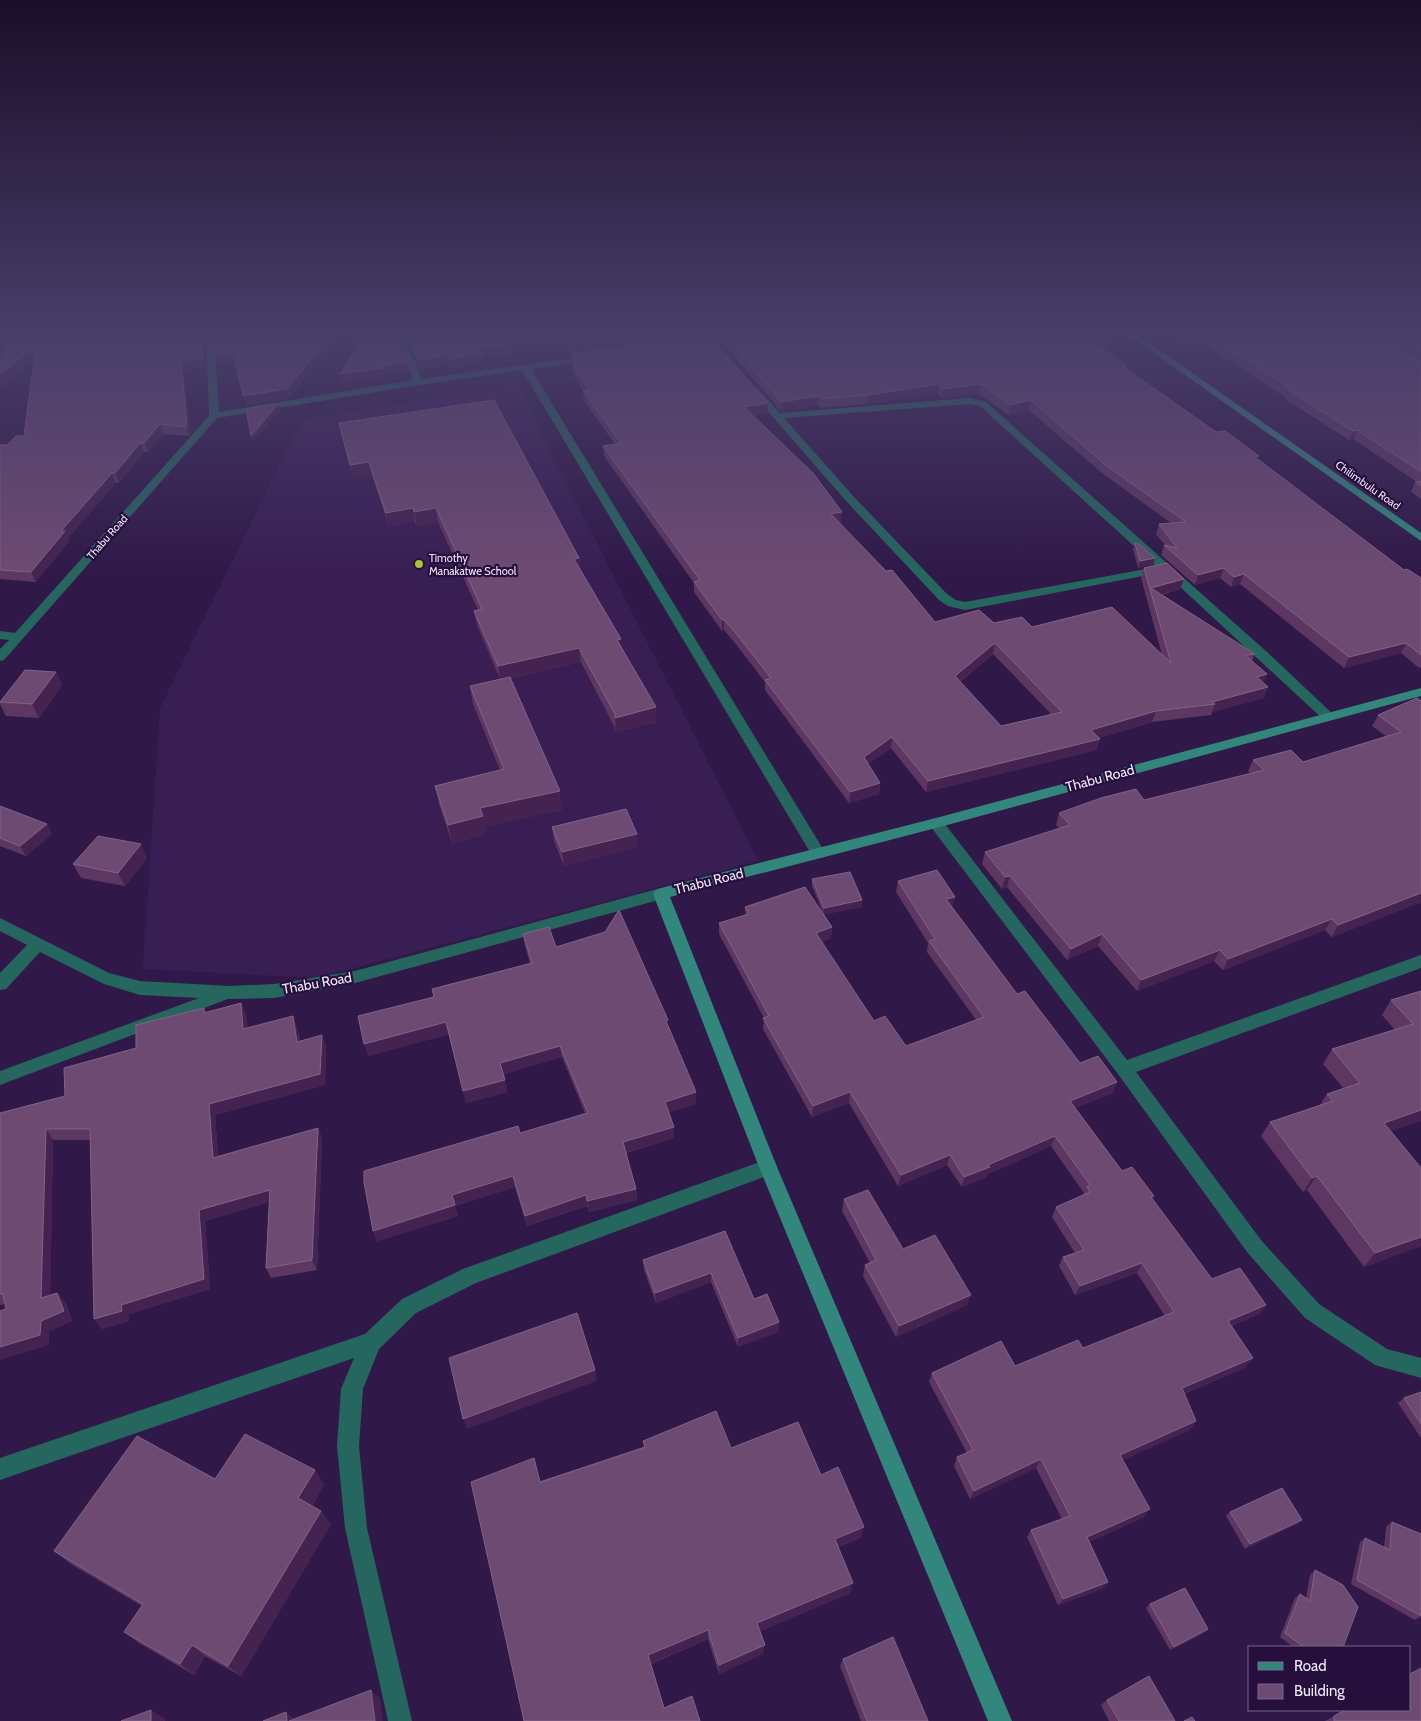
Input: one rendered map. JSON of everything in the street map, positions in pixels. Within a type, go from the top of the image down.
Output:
[{"type":"street","points":[[214,412],[214,416],[236,412]]},
{"type":"street","points":[[552,412],[818,853]]},
{"type":"street","points":[[774,412],[857,506],[943,598],[952,603],[965,606],[1166,568]]},
{"type":"street","points":[[777,416],[824,412]]},
{"type":"street","points":[[992,412],[1329,717]]},
{"type":"street","name":"Chilimbulu Road","points":[[1242,412],[1421,538]]},
{"type":"street","name":"Thabu Road","points":[[0,657],[214,416]]},
{"type":"street","points":[[0,635],[18,638]]},
{"type":"street","name":"Thabu Road","points":[[0,924],[37,945],[104,978],[140,988],[230,993],[274,991],[355,977],[1421,692]]},
{"type":"street","points":[[936,823],[1124,1069],[1254,1246],[1312,1311],[1382,1358],[1421,1368]]},
{"type":"street","points":[[661,894],[768,1166],[1000,1721]]},
{"type":"street","points":[[0,984],[37,945]]},
{"type":"street","points":[[1124,1069],[1421,961]]},
{"type":"street","points":[[0,1078],[230,993]]},
{"type":"street","points":[[0,1470],[371,1342],[409,1306],[470,1276],[768,1166]]},
{"type":"street","points":[[371,1342],[352,1389],[348,1446],[356,1528],[400,1721]]},
{"type":"shaded area","name":"Timothy Manakatwe School","points":[[349,412],[531,412],[758,861],[317,978],[143,969],[160,708],[302,420]]},
{"type":"building","points":[[27,412],[186,412],[186,427],[160,424],[144,443],[140,443],[61,531],[65,531],[31,572],[0,570],[0,445],[7,445],[16,436],[24,436]]},
{"type":"building","points":[[247,412],[271,412],[251,436]]},
{"type":"building","points":[[411,412],[501,412],[579,558],[574,559],[621,639],[617,640],[656,707],[615,718],[615,714],[579,648],[498,666],[474,611],[482,609],[436,508],[414,512],[413,508],[386,513],[369,462],[350,465],[339,423]]},
{"type":"building","points":[[599,412],[750,412],[813,473],[842,512],[831,514],[886,571],[892,570],[935,622],[979,610],[994,623],[1022,617],[1032,627],[1112,607],[1171,663],[1144,568],[1167,563],[1184,579],[1151,588],[1255,654],[1245,655],[1267,674],[1257,677],[1268,687],[1212,702],[1215,704],[1156,711],[1091,730],[1100,739],[928,781],[892,737],[864,757],[880,783],[850,792],[765,680],[771,678],[735,632],[722,620],[694,582],[700,580],[603,446],[621,443]],"holes":[[[995,643],[1062,712],[1001,726],[955,676]]]},
{"type":"building","points":[[1045,412],[1188,412],[1216,432],[1225,431],[1259,456],[1255,457],[1404,570],[1407,569],[1421,578],[1421,655],[1406,643],[1349,657],[1244,574],[1234,577],[1224,568],[1198,575],[1164,545],[1177,548],[1159,524],[1186,522],[1104,464]]},
{"type":"building","points":[[1323,412],[1421,412],[1421,472],[1357,430],[1353,431]]},
{"type":"building","points":[[1135,543],[1139,544],[1155,558],[1140,561]]},
{"type":"building","points":[[25,670],[56,672],[32,704],[0,702]]},
{"type":"building","points":[[510,677],[560,791],[480,808],[483,816],[448,825],[435,786],[504,769],[470,686]]},
{"type":"building","points":[[1417,698],[1421,701],[1421,893],[1338,925],[1332,919],[1228,959],[1220,950],[1141,980],[1102,934],[1071,949],[1010,876],[1005,877],[985,852],[1070,825],[1059,813],[1101,798],[1136,789],[1144,800],[1264,770],[1253,760],[1291,750],[1303,762],[1401,732],[1378,715]]},
{"type":"building","points":[[0,806],[47,824],[20,846],[0,838]]},
{"type":"building","points":[[626,809],[637,834],[562,852],[552,827]]},
{"type":"building","points":[[98,836],[141,844],[118,873],[73,864]]},
{"type":"building","points":[[937,870],[955,897],[946,899],[1017,994],[1025,991],[1080,1063],[1098,1056],[1117,1082],[1070,1101],[1122,1171],[1132,1167],[1154,1196],[1151,1197],[1212,1279],[1240,1268],[1266,1305],[1228,1321],[1253,1358],[1182,1388],[1196,1421],[1120,1455],[1150,1509],[1087,1537],[1108,1582],[1063,1599],[1031,1530],[1070,1516],[1041,1459],[974,1491],[957,1457],[973,1450],[932,1373],[1001,1341],[1015,1366],[1078,1340],[1083,1348],[1174,1312],[1142,1263],[1080,1286],[1063,1257],[1084,1250],[1056,1207],[1090,1192],[1087,1187],[1090,1185],[1055,1136],[988,1165],[990,1167],[964,1177],[950,1155],[901,1175],[850,1092],[813,1106],[763,1018],[769,1016],[719,923],[749,914],[745,907],[805,887],[832,927],[816,933],[874,1021],[885,1016],[906,1046],[984,1017],[929,941],[935,939],[898,881]]},
{"type":"building","points":[[850,872],[862,900],[824,908],[812,879]]},
{"type":"building","points":[[619,910],[668,1020],[666,1021],[696,1092],[665,1102],[674,1127],[623,1142],[636,1189],[587,1201],[586,1195],[525,1216],[513,1176],[452,1195],[455,1205],[373,1231],[364,1182],[364,1171],[518,1126],[520,1133],[588,1113],[560,1046],[500,1063],[505,1080],[463,1091],[446,1022],[364,1044],[358,1016],[434,997],[432,989],[532,963],[523,934],[549,927],[556,947],[605,932]]},
{"type":"building","points":[[1421,991],[1421,1110],[1384,1123],[1421,1168],[1421,1237],[1375,1253],[1317,1176],[1312,1178],[1270,1122],[1333,1101],[1327,1094],[1360,1083],[1332,1049],[1413,1024],[1391,1000]]},
{"type":"building","points":[[241,1003],[243,1029],[293,1016],[297,1042],[322,1035],[320,1074],[209,1104],[213,1158],[318,1128],[312,1260],[266,1268],[270,1190],[199,1210],[204,1279],[121,1305],[122,1311],[94,1319],[90,1129],[46,1129],[41,1298],[57,1293],[64,1311],[41,1321],[40,1335],[0,1347],[0,1311],[6,1309],[3,1294],[0,1294],[0,1113],[65,1096],[64,1068],[136,1048],[136,1025],[204,1008],[204,1013]]},
{"type":"building","points":[[868,1190],[903,1249],[935,1235],[971,1295],[899,1326],[865,1265],[876,1260],[844,1199]]},
{"type":"building","points":[[725,1231],[754,1299],[767,1294],[779,1322],[738,1338],[711,1273],[655,1293],[643,1260]]},
{"type":"building","points":[[577,1313],[595,1370],[463,1419],[449,1358]]},
{"type":"building","points":[[1421,1392],[1421,1424],[1404,1398]]},
{"type":"building","points":[[716,1411],[731,1448],[798,1422],[821,1475],[838,1467],[864,1527],[835,1539],[853,1583],[757,1623],[765,1645],[719,1665],[708,1630],[648,1655],[664,1708],[692,1696],[700,1721],[524,1721],[471,1482],[534,1458],[540,1482],[645,1447],[643,1441]]},
{"type":"building","points":[[245,1434],[315,1470],[298,1498],[321,1511],[228,1666],[192,1645],[180,1664],[124,1632],[143,1604],[54,1551],[137,1436],[215,1479]]},
{"type":"building","points":[[1282,1488],[1302,1520],[1250,1544],[1230,1512]]},
{"type":"building","points":[[1392,1522],[1421,1534],[1421,1616],[1357,1580],[1365,1538],[1390,1550]]},
{"type":"building","points":[[1315,1570],[1343,1585],[1358,1607],[1343,1646],[1303,1646],[1285,1633],[1300,1594],[1310,1601]]},
{"type":"building","points":[[1185,1588],[1208,1629],[1174,1647],[1150,1604]]},
{"type":"building","points":[[893,1637],[928,1721],[867,1721],[843,1659]]},
{"type":"building","points":[[1421,1668],[1421,1721],[1334,1721],[1334,1716],[1343,1711],[1411,1711],[1411,1673]]},
{"type":"building","points":[[1149,1676],[1175,1721],[1119,1721],[1107,1700]]},
{"type":"building","points":[[371,1690],[375,1721],[289,1721]]},
{"type":"building","points":[[151,1710],[151,1721],[121,1721]]},
{"type":"building","points":[[286,1712],[287,1721],[263,1721]]},
{"type":"building","points":[[1192,1717],[1195,1721],[1184,1721]]},
{"type":"place","name":"Timothy Manakatwe School","points":[[419,564]]}]
